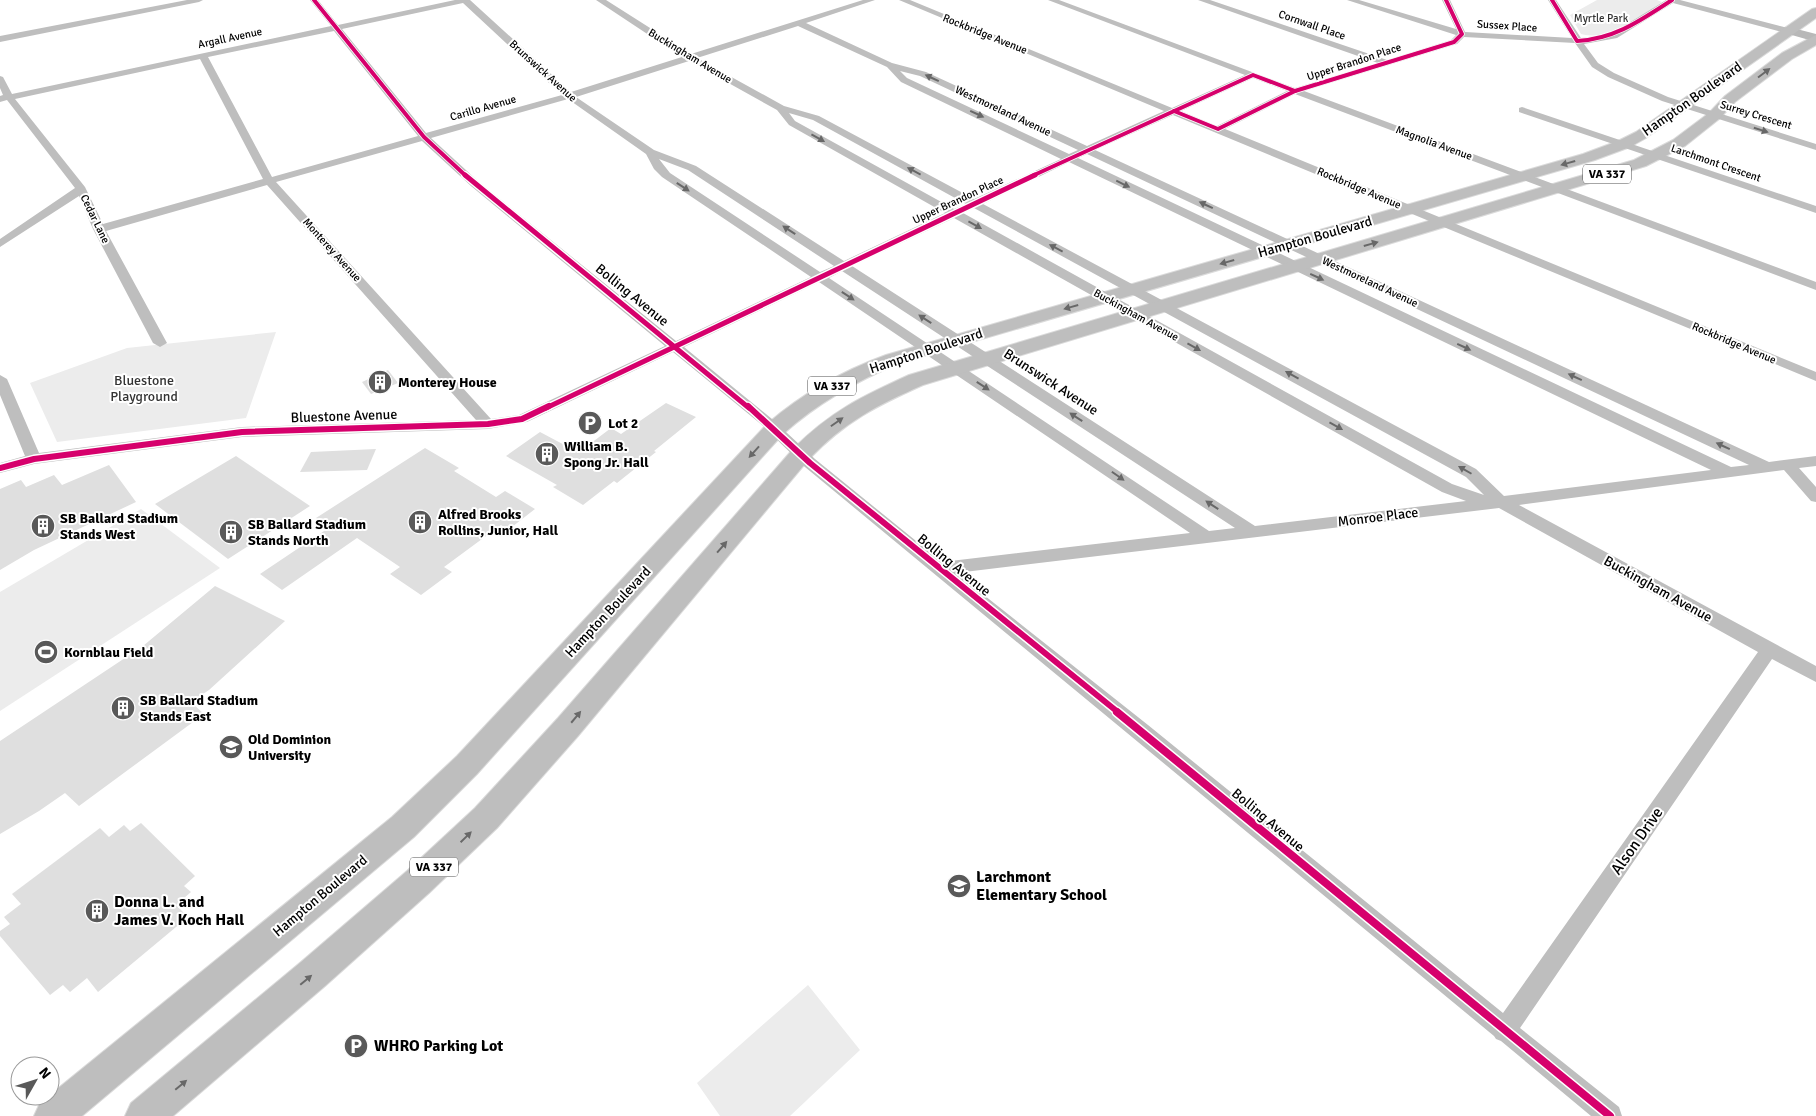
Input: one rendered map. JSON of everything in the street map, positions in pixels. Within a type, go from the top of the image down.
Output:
[{"type":"main road","name":"Hampton Boulevard","points":[[53,1116],[403,827],[467,765],[775,429],[794,412],[838,383],[876,365],[927,349],[1263,252],[1320,259],[1640,163],[1680,143],[1714,116],[1730,98],[1790,43],[1816,12]]},
{"type":"main road","name":"Hampton Boulevard","points":[[144,1116],[313,974],[418,882],[486,818],[568,727],[801,454],[825,430],[873,399],[916,380],[1165,306],[1409,209],[1590,157],[1624,144],[1790,43],[1816,39]]},
{"type":"main road","points":[[1790,43],[1816,39]]},
{"type":"main road","points":[[1790,43],[1813,54],[1816,44]]},
{"type":"street","points":[[0,39],[199,0]]},
{"type":"street","name":"Bolling Avenue","points":[[314,0],[424,137],[475,184],[674,345],[939,569],[1141,731],[1504,1031],[1610,1116]]},
{"type":"street","name":"Argall Avenue","points":[[5,98],[465,0]]},
{"type":"street","name":"Brunswick Avenue","points":[[465,0],[569,96],[650,152],[692,168],[1253,532]]},
{"type":"street","name":"Buckingham Avenue","points":[[600,0],[690,58],[781,108],[816,118],[1472,473],[1501,502],[1816,675]]},
{"type":"street","name":"Carillo Avenue","points":[[99,229],[569,96],[870,0]]},
{"type":"street","name":"Rockbridge Avenue","points":[[903,0],[1816,377]]},
{"type":"street","name":"Magnolia Avenue","points":[[1052,0],[1816,286]]},
{"type":"street","name":"Cornwall Place","points":[[1202,0],[1386,62]]},
{"type":"street","name":"Sussex Place","points":[[1351,0],[1462,34],[1577,41]]},
{"type":"street","points":[[1446,0],[1462,34]]},
{"type":"street","name":"Surrey Crescent","points":[[1552,0],[1577,41],[1595,65],[1611,76],[1684,106],[1816,147]]},
{"type":"street","points":[[1577,41],[1614,36],[1671,0],[1790,43]]},
{"type":"street","name":"Westmoreland Avenue","points":[[798,23],[889,65],[923,74],[1087,150],[1293,256],[1728,472]]},
{"type":"street","name":"Upper Brandon Place","points":[[1218,129],[1295,91],[1454,42],[1462,34]]},
{"type":"street","name":"Monterey Avenue","points":[[203,56],[270,182],[488,424]]},
{"type":"street","name":"Westmoreland Avenue","points":[[889,65],[904,80],[1263,252]]},
{"type":"street","name":"Upper Brandon Place","points":[[674,345],[1087,150],[1253,75]]},
{"type":"street","name":"Cedar Lane","points":[[0,79],[5,98],[81,189],[99,229],[160,343]]},
{"type":"street","name":"Buckingham Avenue","points":[[781,108],[786,118],[792,123],[1447,488],[1465,495],[1501,502]]},
{"type":"street","name":"Larchmont Crescent","points":[[1522,110],[1816,210]]},
{"type":"street","name":"Brunswick Avenue","points":[[650,152],[658,167],[666,175],[1092,458],[1205,536]]},
{"type":"street","points":[[0,244],[81,189]]},
{"type":"street","name":"Westmoreland Avenue","points":[[1320,259],[1767,467]]},
{"type":"street","name":"Bluestone Avenue","points":[[0,468],[34,459],[242,432],[488,424],[522,418],[674,345]]},
{"type":"street","points":[[0,379],[34,459]]},
{"type":"street","name":"Monroe Place","points":[[939,569],[1501,502],[1816,462]]},
{"type":"street","points":[[1788,465],[1816,496]]},
{"type":"street","name":"Alson Drive","points":[[1504,1031],[1769,650]]},
{"type":"green space","name":"Myrtle Park","points":[[1597,0],[1657,0],[1662,2],[1614,32],[1593,36],[1581,34],[1570,15]]},
{"type":"green space","name":"Bluestone Playground","points":[[276,332],[246,418],[57,442],[30,383],[127,348]]},
{"type":"green space","name":"Kornblau Field","points":[[141,509],[220,568],[0,711],[0,592]]},
{"type":"green space","points":[[808,985],[860,1050],[790,1116],[720,1116],[697,1083]]},
{"type":"building","name":"Monterey House","points":[[388,370],[398,383],[371,394],[362,382]]},
{"type":"building","name":"William B. Spong Jr. Hall","points":[[666,403],[696,417],[617,483],[614,481],[583,505],[553,487],[557,485],[506,456],[540,432],[572,449],[576,446],[582,450],[611,428],[621,434]]},
{"type":"building","name":"Alfred Brooks Rollins, Junior, Hall","points":[[425,448],[459,468],[454,471],[496,497],[505,491],[535,509],[508,530],[501,525],[444,567],[452,572],[421,595],[390,574],[400,567],[357,538],[282,590],[260,574],[330,527],[316,518]]},
{"type":"building","points":[[376,449],[367,470],[300,472],[311,452]]},
{"type":"building","name":"SB Ballard Stadium Stands North","points":[[236,456],[310,506],[228,559],[155,504]]},
{"type":"building","name":"SB Ballard Stadium Stands West","points":[[109,465],[136,502],[34,550],[0,570],[0,489],[21,480],[26,487],[54,475],[62,485]]},
{"type":"building","name":"SB Ballard Stadium Stands East","points":[[215,586],[285,621],[209,690],[191,702],[204,714],[79,806],[65,793],[0,834],[0,741],[143,646]]},
{"type":"building","name":"Donna L. and James V. Koch Hall","points":[[141,823],[195,876],[184,886],[191,892],[176,905],[188,917],[98,992],[87,978],[70,992],[63,985],[50,995],[0,936],[0,931],[10,924],[4,917],[21,904],[12,894],[100,828],[109,837],[124,825],[130,831]]},
{"type":"cycle path","points":[[314,0],[424,137],[475,184],[767,422],[810,463],[939,569],[1141,731],[1610,1116]]},
{"type":"cycle path","points":[[1174,111],[1218,129],[1295,91],[1454,42],[1462,34],[1446,0]]},
{"type":"cycle path","points":[[1552,0],[1577,41],[1604,38],[1616,34],[1672,0]]},
{"type":"cycle path","points":[[0,468],[34,459],[242,432],[488,424],[522,419],[1087,150],[1253,75],[1295,91]]},
{"type":"place","name":"Monterey House","points":[[380,382]]},
{"type":"place","name":"Lot 2","points":[[590,423]]},
{"type":"place","name":"William B. Spong Jr. Hall","points":[[547,454]]},
{"type":"place","name":"Alfred Brooks Rollins, Junior, Hall","points":[[420,522]]},
{"type":"place","name":"SB Ballard Stadium Stands West","points":[[43,526]]},
{"type":"place","name":"SB Ballard Stadium Stands North","points":[[231,532]]},
{"type":"place","name":"Kornblau Field","points":[[46,652]]},
{"type":"place","name":"SB Ballard Stadium Stands East","points":[[123,708]]},
{"type":"place","name":"Old Dominion University","points":[[231,747]]},
{"type":"place","name":"Larchmont Elementary School","points":[[959,886]]},
{"type":"place","name":"Donna L. and James V. Koch Hall","points":[[97,911]]},
{"type":"place","name":"WHRO Parking Lot","points":[[356,1046]]}]
